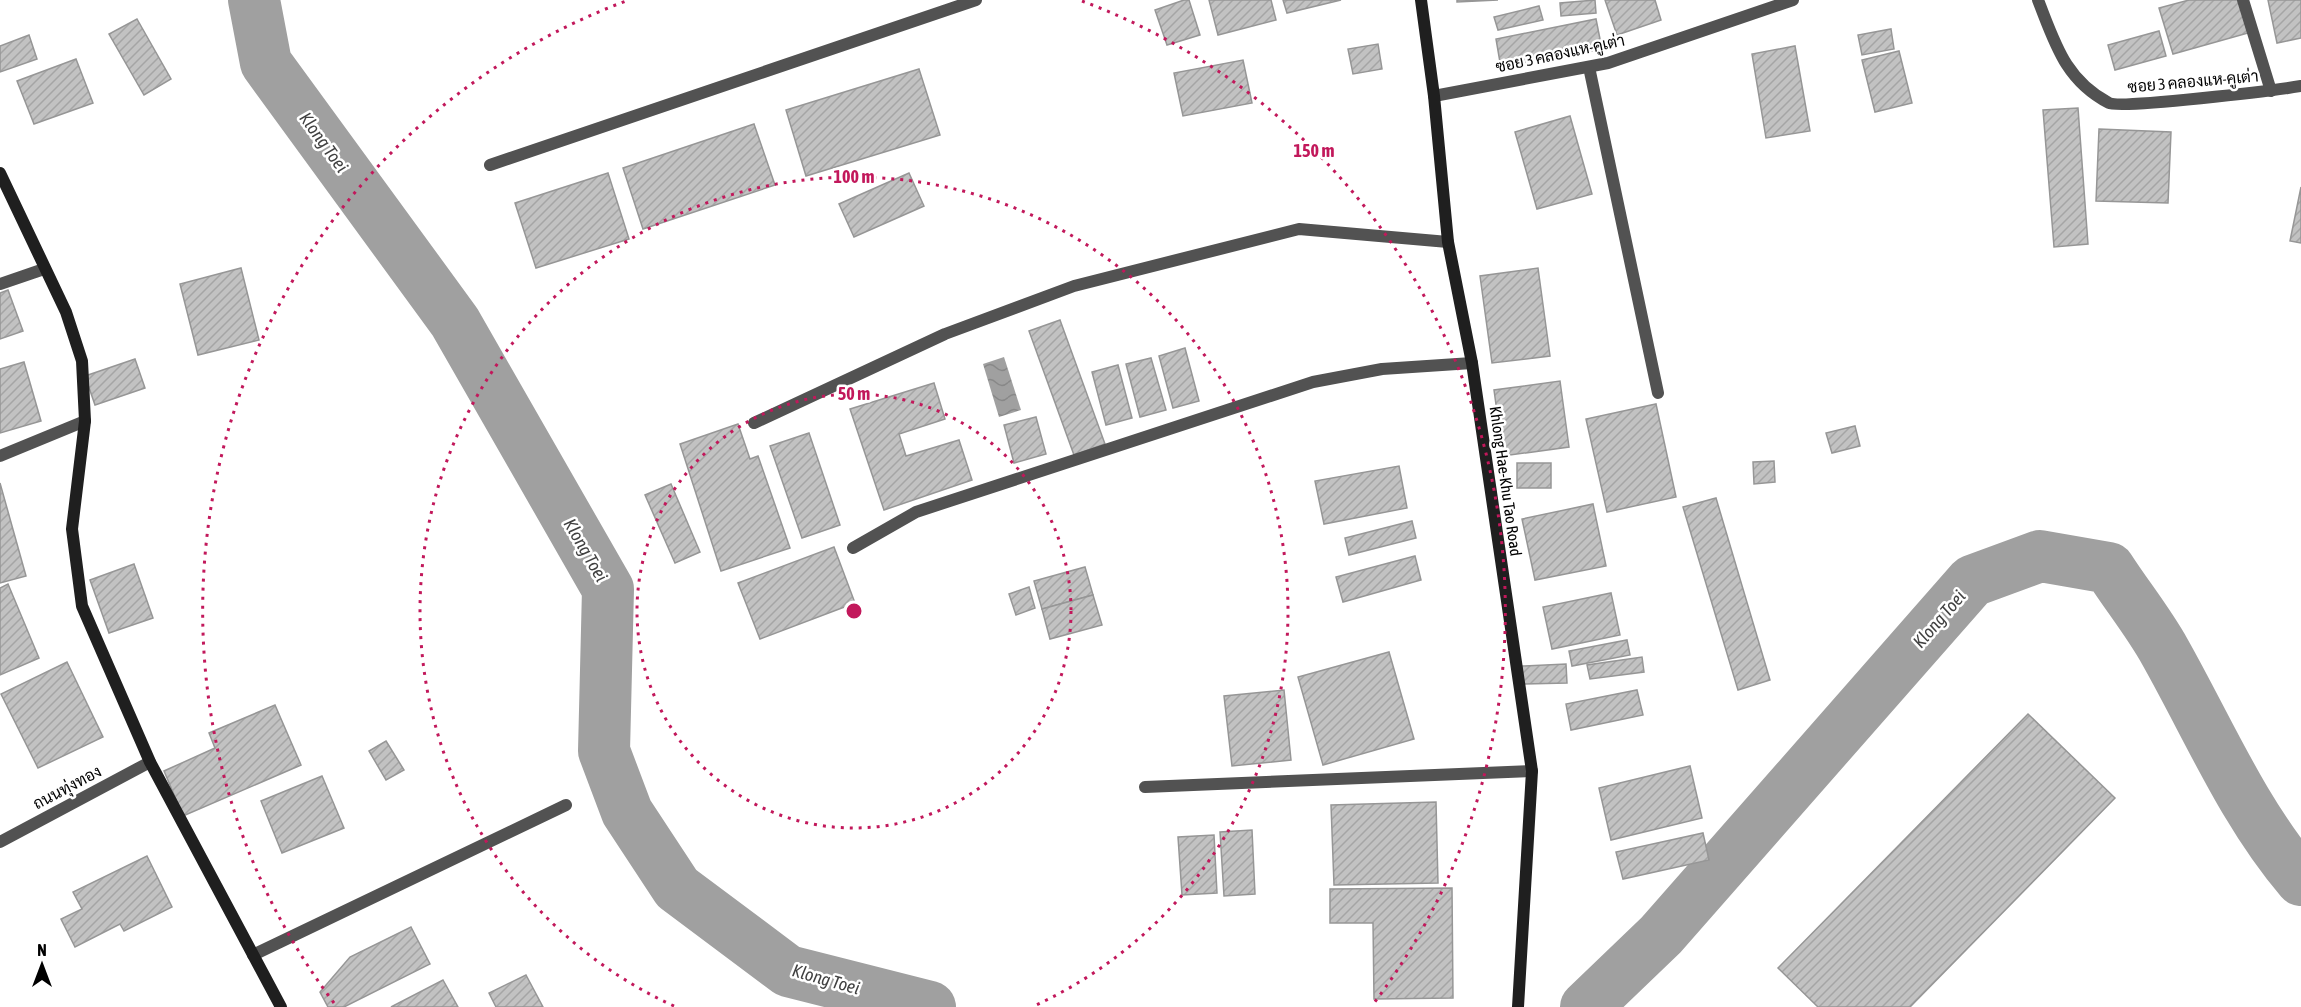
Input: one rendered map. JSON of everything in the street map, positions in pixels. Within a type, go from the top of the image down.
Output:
[{"type":"street","points":[[490,165],[976,0]]},
{"type":"street","name":"Khlong Hae-Khu Tao Road","points":[[1421,0],[1434,96],[1448,242],[1472,363],[1532,771],[1518,1007]]},
{"type":"street","name":"ซอย 3 คลองแห-คูเต่า","points":[[1434,96],[1608,63],[1793,0]]},
{"type":"street","name":"ซอย 3 คลองแห-คูเต่า","points":[[2038,0],[2063,62],[2084,86],[2112,105],[2271,91],[2301,86]]},
{"type":"street","points":[[2243,0],[2271,91]]},
{"type":"street","points":[[1589,67],[1658,393]]},
{"type":"street","points":[[0,173],[66,312],[82,361],[85,421],[72,529],[82,606],[150,762],[281,1007]]},
{"type":"street","points":[[754,423],[945,333],[1074,286],[1299,229],[1448,242]]},
{"type":"street","points":[[0,284],[44,269]]},
{"type":"street","points":[[853,548],[916,512],[1313,382],[1382,369],[1472,363]]},
{"type":"street","points":[[0,456],[85,421]]},
{"type":"street","name":"ถนนทุ่งทอง","points":[[0,842],[150,762]]},
{"type":"street","points":[[1145,787],[1532,771]]},
{"type":"street","points":[[253,955],[566,805]]},
{"type":"water","points":[[1004,357],[1021,410],[999,417],[983,364]]},
{"type":"building","points":[[1189,0],[1200,35],[1167,45],[1155,10]]},
{"type":"building","points":[[1209,0],[1271,0],[1276,20],[1218,35]]},
{"type":"building","points":[[1283,0],[1341,0],[1287,13]]},
{"type":"building","points":[[1457,0],[1498,0],[1457,2]]},
{"type":"building","points":[[1595,0],[1596,13],[1561,16],[1560,3]]},
{"type":"building","points":[[1605,0],[1655,0],[1661,20],[1617,35]]},
{"type":"building","points":[[2189,0],[2239,0],[2248,33],[2173,54],[2159,8]]},
{"type":"building","points":[[2268,0],[2301,0],[2301,38],[2277,43]]},
{"type":"building","points":[[1539,6],[1543,20],[1498,30],[1494,17]]},
{"type":"building","points":[[137,19],[171,79],[144,95],[109,34]]},
{"type":"building","points":[[1596,19],[1602,49],[1501,68],[1496,39]]},
{"type":"building","points":[[1891,29],[1894,49],[1862,55],[1858,35]]},
{"type":"building","points":[[2159,31],[2166,56],[2115,70],[2108,45]]},
{"type":"building","points":[[29,35],[37,59],[0,72],[0,46]]},
{"type":"building","points":[[1378,44],[1382,69],[1353,74],[1348,49]]},
{"type":"building","points":[[1795,46],[1810,131],[1766,138],[1752,54]]},
{"type":"building","points":[[1899,51],[1912,103],[1875,112],[1862,60]]},
{"type":"building","points":[[76,59],[93,103],[34,124],[17,81]]},
{"type":"building","points":[[1243,60],[1252,103],[1183,116],[1174,73]]},
{"type":"building","points":[[919,69],[940,135],[806,176],[786,110]]},
{"type":"building","points":[[2078,108],[2088,244],[2054,247],[2043,110]]},
{"type":"building","points":[[1570,116],[1592,194],[1537,209],[1515,132]]},
{"type":"building","points":[[754,124],[775,185],[643,229],[623,168]]},
{"type":"building","points":[[2099,129],[2171,132],[2168,203],[2096,201]]},
{"type":"building","points":[[608,173],[629,239],[536,268],[515,203]]},
{"type":"building","points":[[909,173],[924,206],[854,237],[839,204]]},
{"type":"building","points":[[2301,187],[2301,243],[2290,241]]},
{"type":"building","points":[[241,268],[259,340],[198,355],[180,284]]},
{"type":"building","points":[[1538,268],[1550,356],[1492,363],[1480,276]]},
{"type":"building","points":[[8,290],[23,331],[0,339],[0,293]]},
{"type":"building","points":[[1060,320],[1105,444],[1074,455],[1029,331]]},
{"type":"building","points":[[1185,348],[1199,401],[1173,408],[1159,356]]},
{"type":"building","points":[[1151,358],[1166,410],[1140,417],[1126,364]]},
{"type":"building","points":[[135,359],[145,388],[95,405],[85,376]]},
{"type":"building","points":[[24,362],[41,421],[0,433],[0,369]]},
{"type":"building","points":[[1118,365],[1132,418],[1106,425],[1092,372]]},
{"type":"building","points":[[1560,381],[1569,447],[1503,456],[1494,390]]},
{"type":"building","points":[[934,383],[945,419],[899,434],[906,456],[959,440],[972,480],[884,510],[850,409]]},
{"type":"building","points":[[1656,404],[1676,497],[1607,512],[1586,419]]},
{"type":"building","points":[[1036,417],[1046,454],[1014,463],[1004,425]]},
{"type":"building","points":[[738,424],[750,459],[758,456],[790,548],[721,571],[680,444]]},
{"type":"building","points":[[1855,426],[1860,446],[1832,453],[1826,433]]},
{"type":"building","points":[[809,433],[840,525],[802,538],[770,446]]},
{"type":"building","points":[[1774,461],[1775,482],[1754,484],[1753,462]]},
{"type":"building","points":[[1517,463],[1551,463],[1551,488],[1517,488]]},
{"type":"building","points":[[1399,466],[1407,508],[1324,524],[1315,481]]},
{"type":"building","points":[[0,483],[26,576],[0,583]]},
{"type":"building","points":[[671,484],[700,552],[675,563],[645,495]]},
{"type":"building","points":[[1716,498],[1770,680],[1738,690],[1683,507]]},
{"type":"building","points":[[1593,504],[1606,566],[1535,580],[1522,519]]},
{"type":"building","points":[[1412,521],[1416,538],[1349,555],[1345,538]]},
{"type":"building","points":[[834,547],[855,603],[760,639],[738,583]]},
{"type":"building","points":[[1415,556],[1421,580],[1343,602],[1336,577]]},
{"type":"building","points":[[134,564],[153,618],[109,633],[90,580]]},
{"type":"building","points":[[1085,567],[1093,595],[1042,609],[1034,581]]},
{"type":"building","points":[[8,584],[39,658],[0,675],[0,588]]},
{"type":"building","points":[[1029,587],[1035,608],[1016,615],[1009,594]]},
{"type":"building","points":[[1611,593],[1620,635],[1552,649],[1543,607]]},
{"type":"building","points":[[1093,595],[1102,625],[1050,639],[1042,609]]},
{"type":"building","points":[[1627,640],[1630,655],[1572,666],[1569,651]]},
{"type":"building","points":[[1389,652],[1414,739],[1323,765],[1298,677]]},
{"type":"building","points":[[1642,657],[1644,672],[1590,679],[1587,665]]},
{"type":"building","points":[[67,662],[103,737],[38,768],[1,694]]},
{"type":"building","points":[[1566,664],[1567,683],[1523,684],[1522,666]]},
{"type":"building","points":[[1284,690],[1291,760],[1232,766],[1224,696]]},
{"type":"building","points":[[1637,690],[1643,715],[1571,730],[1566,704]]},
{"type":"building","points":[[275,705],[301,765],[183,816],[164,771],[215,748],[209,733]]},
{"type":"building","points":[[2028,714],[2115,798],[1910,1007],[1818,1007],[1778,968]]},
{"type":"building","points":[[386,741],[404,770],[386,780],[369,751]]},
{"type":"building","points":[[1690,766],[1702,818],[1611,840],[1599,788]]},
{"type":"building","points":[[322,776],[344,828],[282,853],[261,801]]},
{"type":"building","points":[[1436,802],[1438,883],[1334,885],[1331,805]]},
{"type":"building","points":[[1252,830],[1255,894],[1224,896],[1220,832]]},
{"type":"building","points":[[1703,833],[1709,860],[1623,879],[1616,852]]},
{"type":"building","points":[[1214,835],[1217,893],[1182,895],[1178,837]]},
{"type":"building","points":[[147,856],[172,907],[124,931],[120,924],[75,947],[61,919],[82,909],[73,892]]},
{"type":"building","points":[[1452,888],[1453,998],[1374,999],[1373,923],[1330,923],[1330,889]]},
{"type":"building","points":[[411,927],[430,964],[344,1007],[328,1007],[320,992],[350,957]]},
{"type":"building","points":[[526,975],[543,1007],[496,1007],[489,993]]},
{"type":"building","points":[[443,980],[458,1007],[391,1007]]},
{"type":"waterway","name":"Klong Toei","points":[[254,0],[266,63],[455,322],[608,589],[604,751],[627,812],[677,888],[788,971],[930,1007]]},
{"type":"waterway","name":"Klong Toei","points":[[1586,1007],[1661,935],[1972,581],[2040,556],[2109,568],[2159,641],[2261,827],[2301,880]]}]
